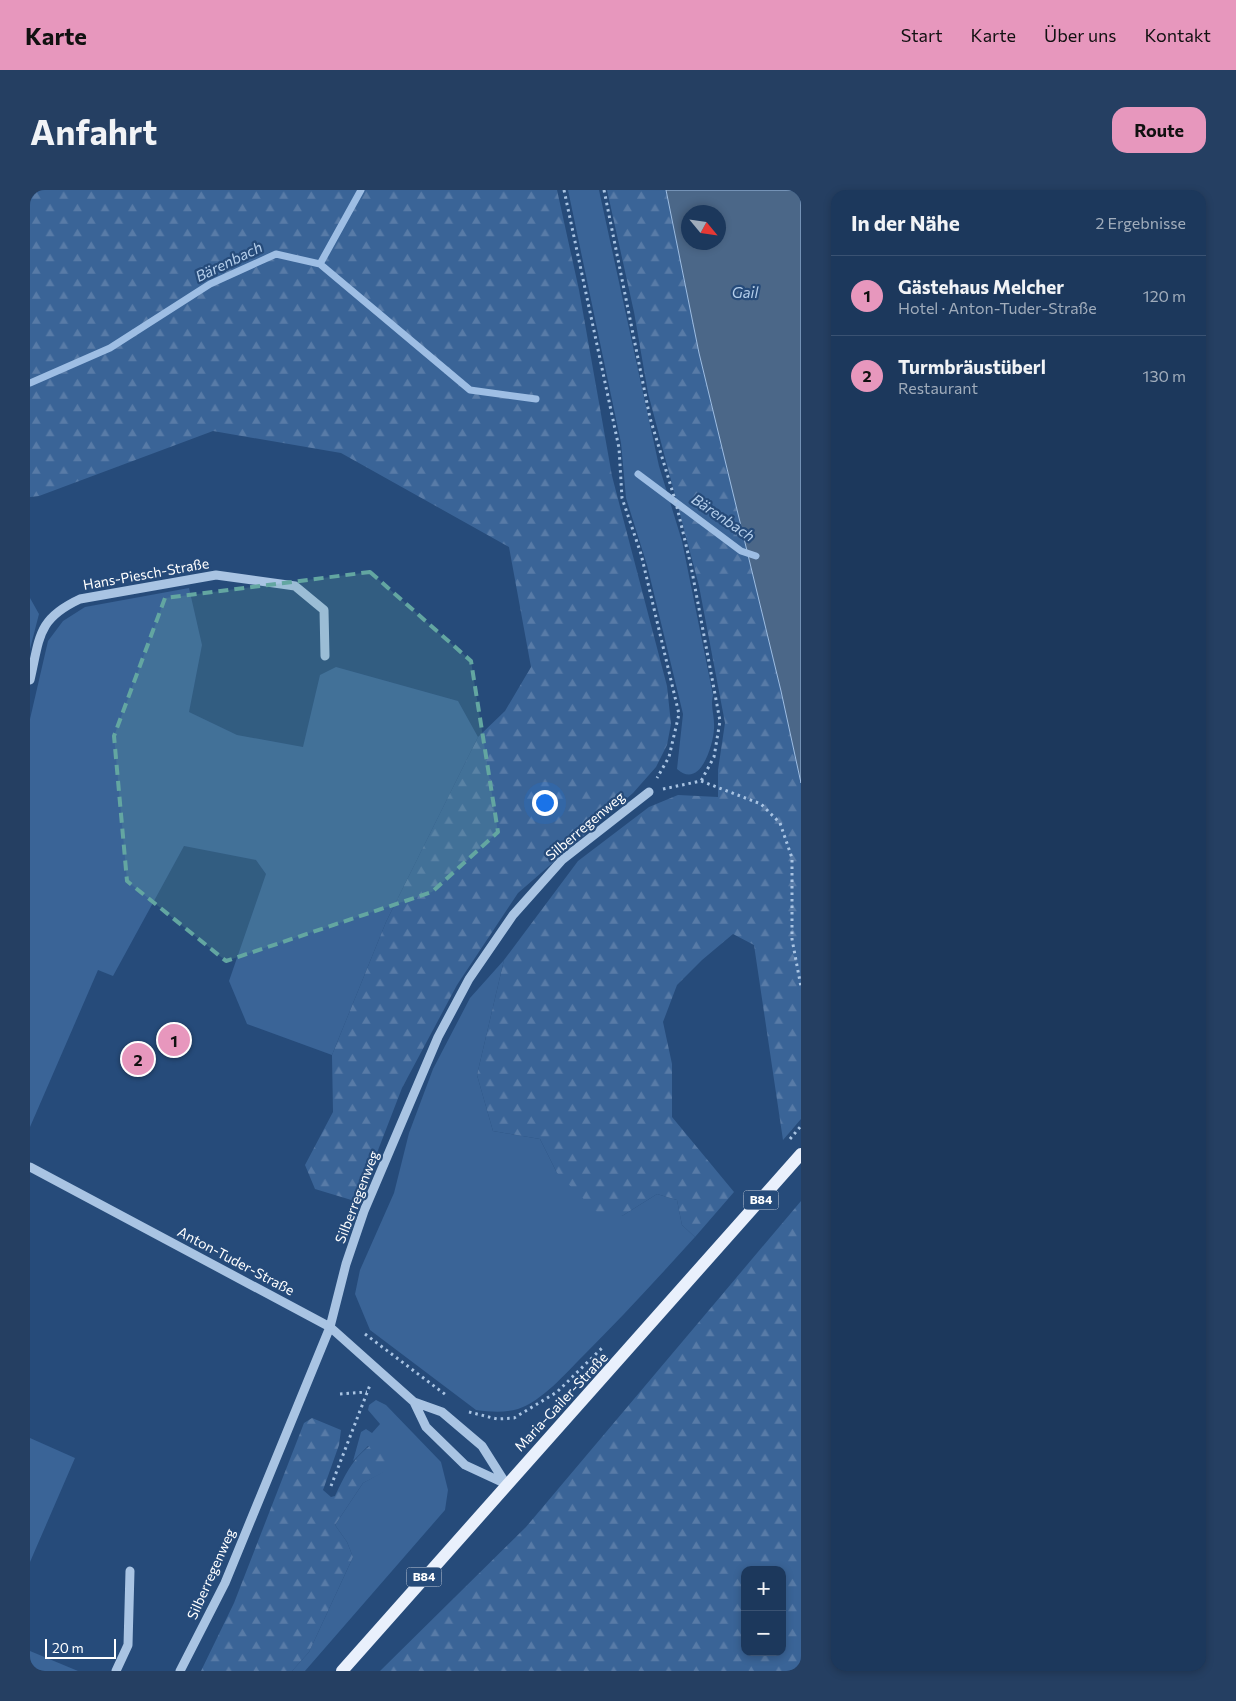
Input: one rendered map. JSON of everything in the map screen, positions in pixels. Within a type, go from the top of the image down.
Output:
[{"type":"main road","name":"Maria-Gailer-Straße","points":[[342,1671],[506,1484],[801,1154]]},
{"type":"street","name":"Hans-Piesch-Straße","points":[[30,680],[41,632],[49,618],[60,608],[80,599],[216,575],[295,586],[324,610],[325,656]]},
{"type":"street","name":"Silberregenweg","points":[[180,1671],[225,1583],[330,1327],[346,1264],[364,1211],[438,1037],[469,979],[513,915],[562,860],[649,792]]},
{"type":"street","name":"Anton-Tuder-Straße","points":[[30,1168],[330,1327],[414,1402],[442,1412],[482,1446],[506,1484]]},
{"type":"street","name":"Anton-Tuder-Straße","points":[[414,1402],[426,1427],[465,1465],[506,1484]]},
{"type":"street","points":[[116,1671],[128,1645],[130,1571]]},
{"type":"path","points":[[564,190],[619,448],[622,498],[641,554],[679,714],[670,756],[649,792]]},
{"type":"path","points":[[604,190],[650,418],[676,503],[692,566],[720,721],[714,757],[702,782]]},
{"type":"path","points":[[649,792],[702,782],[760,804],[780,823],[792,858],[792,939],[801,987]]},
{"type":"path","points":[[360,1330],[455,1401]]},
{"type":"path","points":[[462,1407],[470,1413],[497,1419],[514,1418],[557,1392],[608,1341]]},
{"type":"path","points":[[332,1486],[376,1368]]},
{"type":"path","points":[[340,1394],[368,1392]]},
{"type":"highlighted area","points":[[370,572],[471,661],[498,832],[432,892],[226,961],[127,881],[114,736],[165,598]]},
{"type":"green space","points":[[30,190],[557,190],[579,290],[612,476],[667,686],[671,724],[667,745],[656,767],[633,793],[518,893],[457,985],[402,1088],[358,1202],[315,1189],[305,1165],[333,1112],[332,1055],[386,922],[478,737],[505,711],[531,667],[509,547],[341,453],[213,431],[39,496],[30,497]]},
{"type":"green space","points":[[568,190],[599,190],[659,466],[682,541],[713,695],[714,729],[711,745],[704,763],[699,770],[692,774],[685,774],[677,769],[683,714],[647,565],[626,498],[621,443]]},
{"type":"green space","points":[[607,190],[666,190],[699,353],[781,691],[801,783],[801,1119],[783,1140],[754,945],[733,934],[702,960],[677,985],[663,1022],[672,1064],[672,1117],[734,1192],[695,1237],[682,1225],[677,1200],[657,1194],[622,1216],[599,1214],[557,1173],[540,1139],[493,1131],[477,1075],[504,960],[578,861],[649,807],[678,795],[718,797],[718,770],[725,723],[699,586],[648,393],[634,312]]},
{"type":"green space","points":[[189,588],[202,645],[189,712],[237,735],[303,747],[320,675],[336,667],[458,701],[478,737],[386,922],[332,1055],[247,1024],[229,981],[266,874],[256,860],[184,846],[113,976],[98,970],[30,1127],[30,719],[48,641],[63,621],[85,607]]},
{"type":"green space","points":[[30,598],[39,614],[30,649]]},
{"type":"green space","points":[[504,960],[477,1075],[493,1131],[540,1139],[557,1173],[622,1216],[657,1194],[677,1200],[682,1225],[695,1237],[625,1313],[544,1394],[518,1409],[497,1412],[476,1410],[370,1330],[355,1294],[360,1270],[394,1193],[409,1133],[433,1069],[470,998]]},
{"type":"green space","points":[[801,1201],[801,1671],[380,1671],[526,1527]]},
{"type":"green space","points":[[376,1400],[386,1405],[441,1462],[448,1490],[445,1510],[305,1671],[292,1671],[309,1652],[353,1557],[347,1542],[335,1525],[363,1483],[390,1468],[368,1446],[353,1461],[361,1432],[366,1429],[372,1433],[380,1424],[368,1410],[369,1405]]},
{"type":"green space","points":[[312,1418],[341,1430],[339,1445],[323,1490],[331,1497],[335,1496],[352,1464],[370,1446],[378,1441],[385,1447],[390,1456],[390,1469],[363,1483],[335,1525],[347,1542],[353,1557],[309,1652],[292,1671],[201,1671],[234,1603],[304,1423]]},
{"type":"green space","points":[[30,1438],[75,1458],[30,1562]]},
{"type":"green space","points":[[30,1651],[78,1671],[30,1671]]},
{"type":"water","name":"Gail","points":[[666,190],[801,190],[801,783],[781,691],[699,353]]},
{"type":"waterway","points":[[320,264],[361,190]]},
{"type":"waterway","name":"Bärenbach","points":[[30,383],[110,348],[210,284],[276,254],[320,264],[470,390],[536,399]]},
{"type":"waterway","name":"Bärenbach","points":[[638,474],[741,551],[756,556]]},
{"type":"place","name":"Gästehaus Melcher","points":[[174,1040]]},
{"type":"place","name":"Turmbräustüberl","points":[[138,1059]]}]
